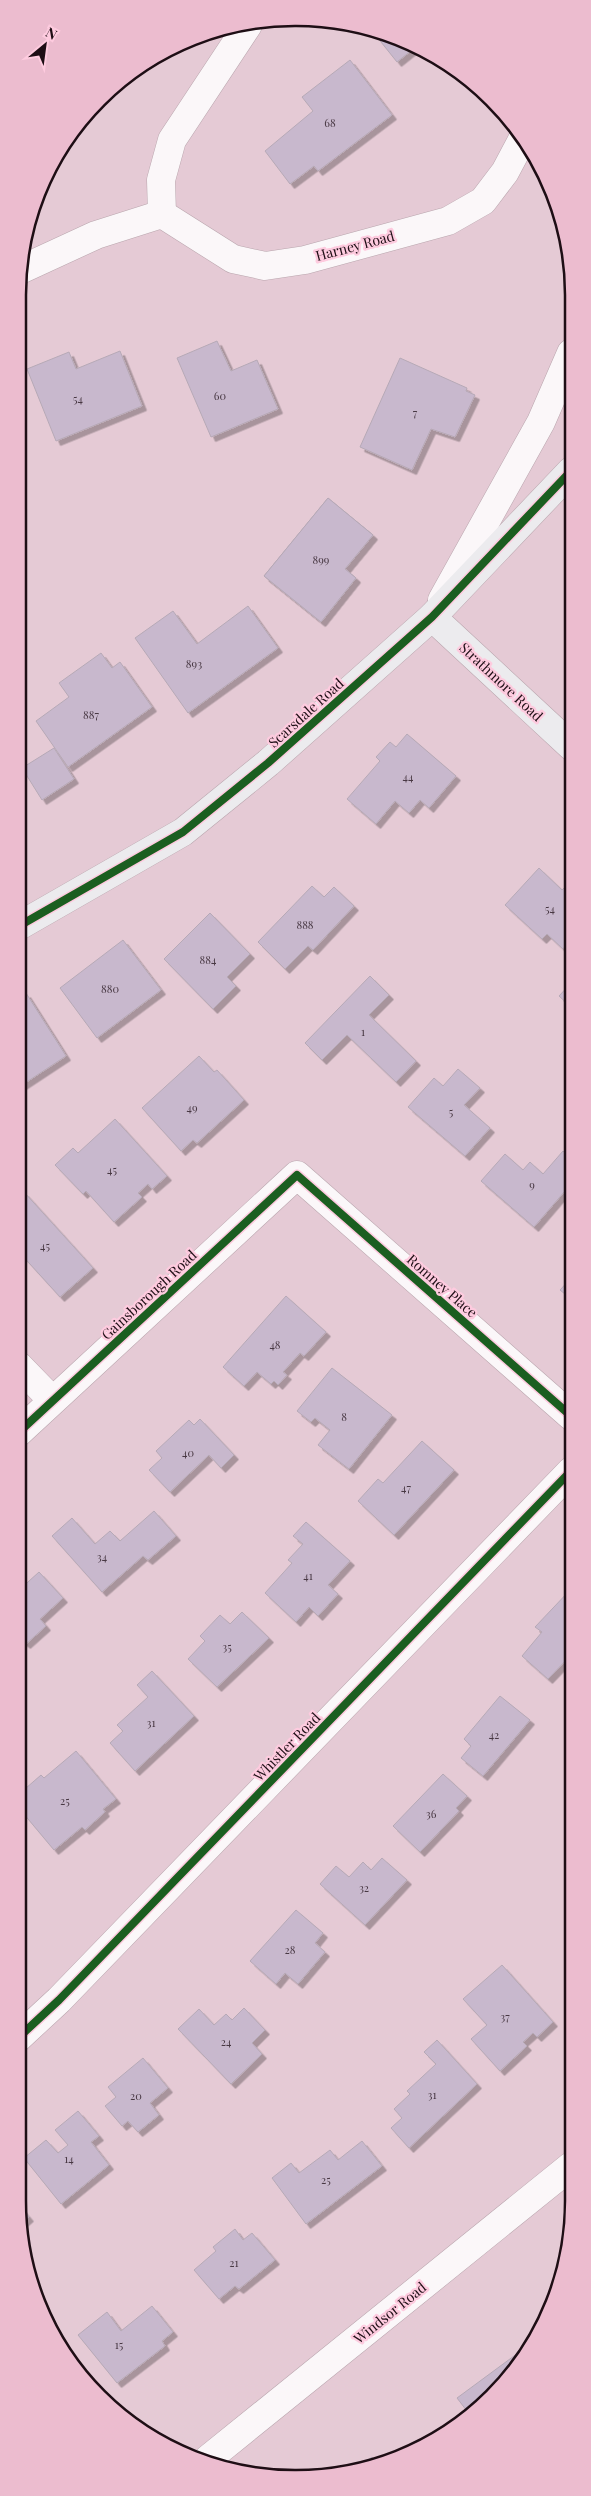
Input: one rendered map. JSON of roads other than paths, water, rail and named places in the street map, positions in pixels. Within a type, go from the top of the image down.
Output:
[{"type":"street","points":[[28,266],[96,235],[162,214],[161,180],[172,140],[244,31]]},
{"type":"street","name":"Harney Road","points":[[162,214],[233,259],[265,266],[305,260],[448,221],[483,201],[505,172],[519,146]]},
{"type":"street","points":[[432,617],[541,422],[565,368]]},
{"type":"street","name":"Scarsdale Road","points":[[26,922],[182,832],[268,763],[432,617],[565,477]]},
{"type":"street","name":"Strathmore Road","points":[[432,617],[565,740]]},
{"type":"street","name":"Gainsborough Road","points":[[26,1425],[297,1175]]},
{"type":"street","name":"Romney Place","points":[[297,1175],[565,1411]]},
{"type":"street","points":[[26,1374],[52,1400]]},
{"type":"street","name":"Whistler Road","points":[[26,2030],[66,1992],[565,1477]]},
{"type":"street","name":"Windsor Road","points":[[212,2456],[565,2171]]}]
